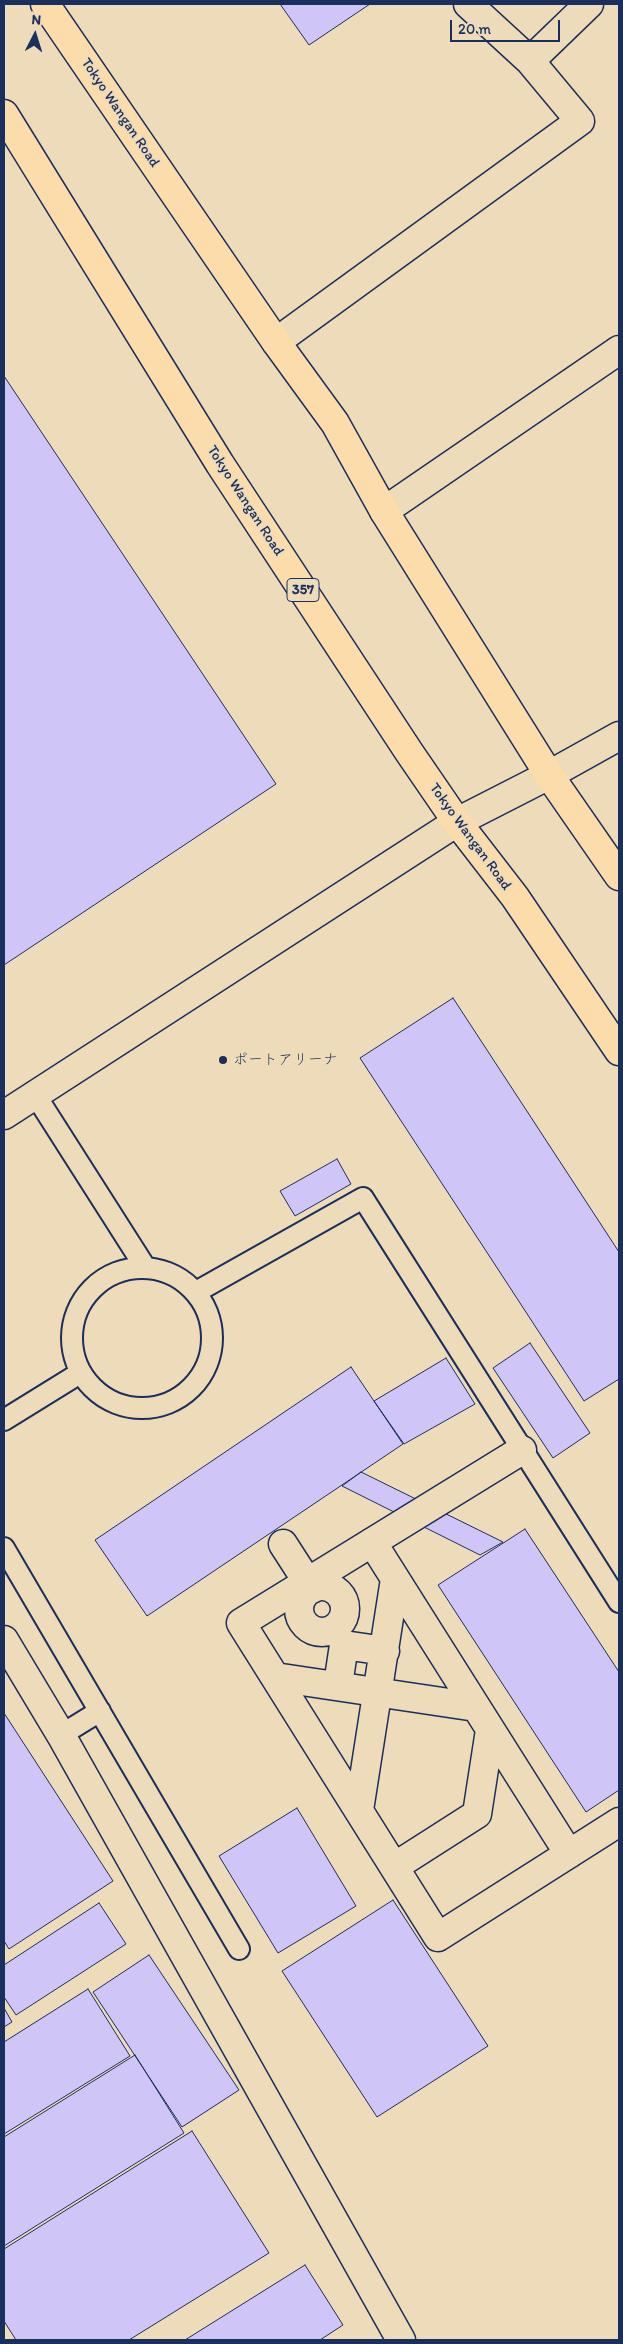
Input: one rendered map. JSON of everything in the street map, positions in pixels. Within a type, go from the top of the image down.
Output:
[{"type":"highway","name":"Tokyo Wangan Road","points":[[45,4],[276,342],[335,423],[384,511],[550,775],[619,876]]},
{"type":"highway","name":"Tokyo Wangan Road","points":[[4,115],[220,464],[457,822],[515,897],[619,1051]]},
{"type":"street","points":[[276,342],[580,122],[530,61],[468,4]]},
{"type":"street","points":[[530,61],[588,4]]},
{"type":"street","points":[[384,511],[619,350]]},
{"type":"street","points":[[4,1115],[457,822],[550,775],[619,736]]},
{"type":"street","points":[[522,1450],[372,1542],[310,1585],[241,1623],[438,1937],[619,1822]]},
{"type":"street","points":[[372,1542],[569,1854]]},
{"type":"street","points":[[284,1544],[310,1585]]},
{"type":"street","points":[[359,1810],[395,1579]]},
{"type":"street","points":[[310,1585],[300,1606],[302,1620],[313,1630],[385,1651]]},
{"type":"street","points":[[338,1685],[339,1637]]},
{"type":"street","points":[[4,1640],[61,1735],[401,2340]]},
{"type":"street","points":[[275,1676],[476,1707]]},
{"type":"street","points":[[394,1867],[477,1814],[490,1730]]},
{"type":"lane","points":[[36,1096],[145,1268]]},
{"type":"lane","points":[[196,1292],[363,1198],[619,1602]]},
{"type":"lane","points":[[131,1268],[145,1268],[155,1268],[178,1276],[196,1292],[208,1312],[213,1336],[210,1360],[198,1381],[181,1397],[159,1406],[136,1408],[114,1403],[94,1390],[80,1373],[72,1351],[71,1328],[78,1307],[91,1288],[109,1274],[131,1268]]},
{"type":"lane","points":[[4,1420],[80,1373]]},
{"type":"lane","points":[[4,1548],[239,1949]]},
{"type":"lane","points":[[61,1735],[100,1712]]},
{"type":"building","points":[[280,4],[370,4],[309,45]]},
{"type":"building","points":[[4,376],[276,784],[4,965]]},
{"type":"building","points":[[453,998],[619,1252],[619,1379],[584,1401],[360,1058]]},
{"type":"building","points":[[337,1159],[351,1184],[295,1216],[280,1191]]},
{"type":"building","points":[[530,1343],[590,1433],[553,1458],[493,1368]]},
{"type":"building","points":[[446,1358],[475,1404],[404,1444],[374,1401]]},
{"type":"building","points":[[351,1367],[403,1444],[147,1616],[95,1540]]},
{"type":"building","points":[[361,1472],[503,1542],[480,1555],[342,1486]]},
{"type":"building","points":[[525,1529],[619,1672],[619,1790],[586,1812],[438,1585]]},
{"type":"building","points":[[4,1713],[113,1881],[9,1949],[4,1941]]},
{"type":"building","points":[[297,1808],[356,1906],[278,1953],[219,1856]]},
{"type":"building","points":[[393,1900],[488,2046],[377,2117],[282,1971]]},
{"type":"building","points":[[99,1903],[126,1944],[16,2015],[4,1997],[4,1965]]},
{"type":"building","points":[[149,1955],[239,2090],[182,2127],[93,1992]]},
{"type":"building","points":[[88,1989],[130,2056],[4,2134],[4,2042]]},
{"type":"building","points":[[4,2008],[12,2022],[4,2027]]},
{"type":"building","points":[[135,2055],[184,2133],[4,2246],[4,2137]]},
{"type":"building","points":[[192,2131],[269,2253],[129,2340],[16,2340],[4,2321],[4,2249]]},
{"type":"building","points":[[305,2265],[343,2325],[320,2340],[185,2340]]},
{"type":"place","name":"ポートアリーナ","points":[[223,1060]]}]
